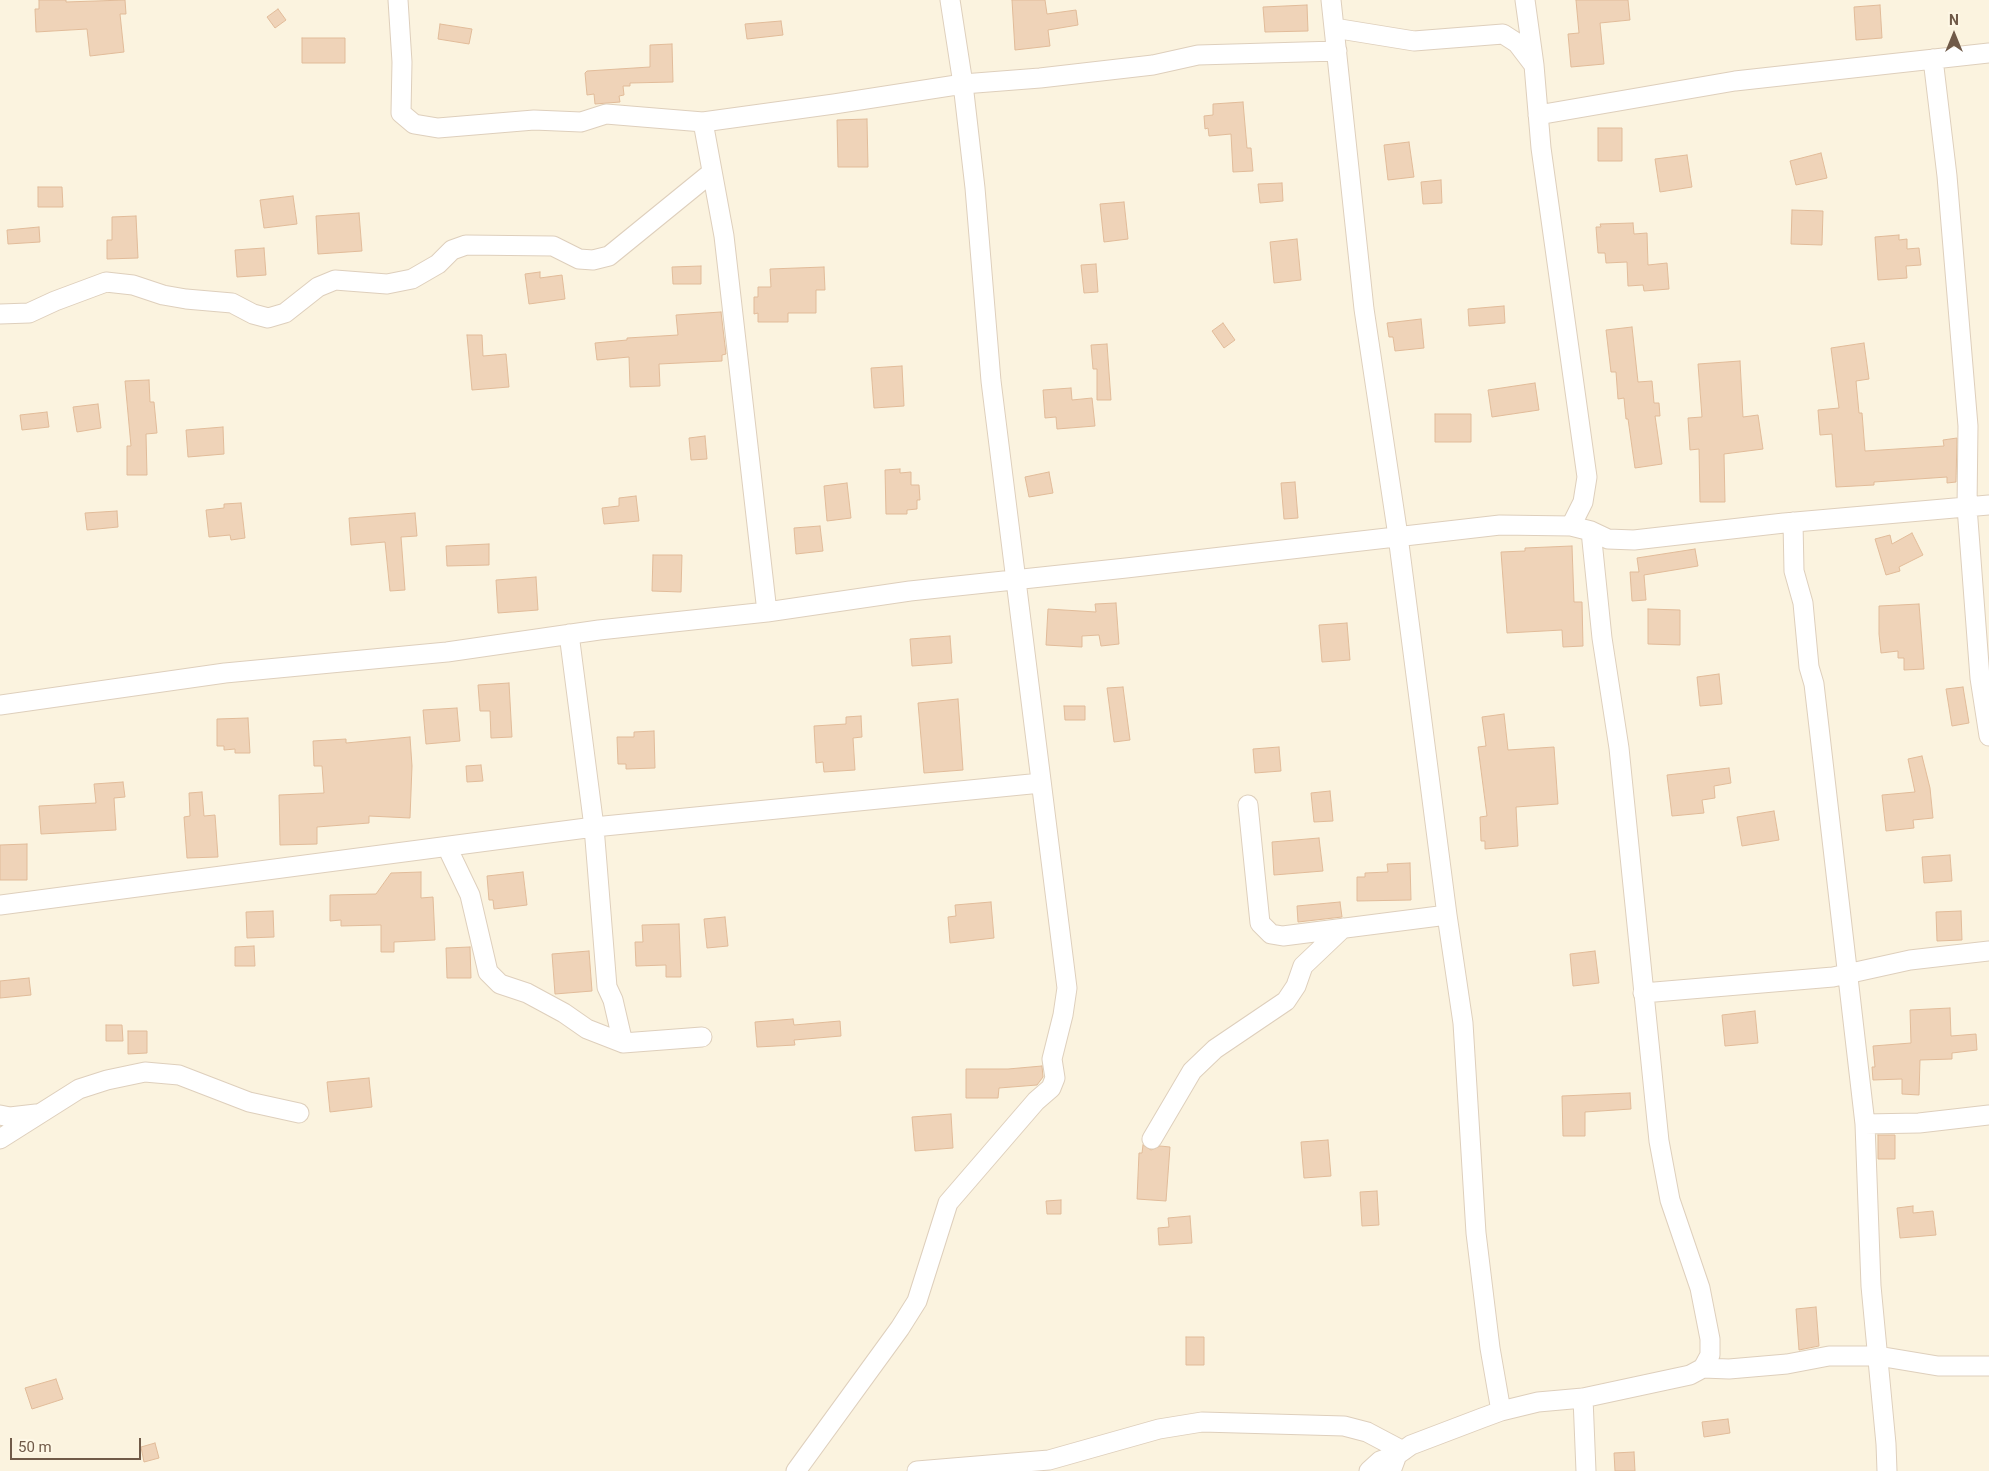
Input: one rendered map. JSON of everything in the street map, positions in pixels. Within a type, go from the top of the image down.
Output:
[{"type":"street","points":[[398,0],[402,62],[401,113],[414,124],[438,128],[534,120],[581,122],[606,114],[703,122],[963,84],[1125,69],[1198,55],[1336,51]]},
{"type":"street","points":[[796,1471],[900,1328],[917,1301],[948,1203],[1036,1101],[1051,1088],[1055,1078],[1052,1059],[1068,988],[991,381],[975,188],[963,84],[950,0]]},
{"type":"street","points":[[1330,0],[1364,309],[1398,536],[1447,915],[1463,1023],[1476,1233],[1490,1348],[1501,1411]]},
{"type":"street","points":[[1525,0],[1534,64],[1538,116],[1587,477],[1584,502],[1571,526]]},
{"type":"street","points":[[1334,28],[1414,41],[1503,34],[1517,43],[1534,64]]},
{"type":"street","points":[[1538,116],[1735,81],[1989,53]]},
{"type":"street","points":[[1933,59],[1946,176],[1968,426],[1967,507],[1980,678],[1989,736]]},
{"type":"street","points":[[703,122],[724,236],[767,612]]},
{"type":"street","points":[[0,314],[29,313],[106,282],[133,285],[164,295],[186,299],[232,303],[253,314],[268,318],[285,313],[318,287],[335,280],[387,284],[412,279],[438,264],[452,250],[466,245],[553,246],[579,259],[593,260],[609,256],[711,173]]},
{"type":"street","points":[[0,706],[225,674],[447,652],[569,634],[767,612],[910,591],[1500,525],[1571,526],[1591,531],[1608,539],[1634,540],[1793,522],[1989,505]]},
{"type":"street","points":[[1793,522],[1794,571],[1803,604],[1809,666],[1814,684],[1833,862],[1865,1124],[1871,1286],[1887,1471]]},
{"type":"street","points":[[1591,531],[1602,638],[1619,748],[1659,1141],[1670,1200],[1700,1288],[1710,1339],[1710,1354],[1703,1368]]},
{"type":"street","points":[[569,634],[594,827],[607,987],[613,1000],[624,1043]]},
{"type":"street","points":[[0,905],[594,827],[1041,783]]},
{"type":"street","points":[[1248,806],[1260,923],[1271,934],[1283,936],[1447,915]]},
{"type":"street","points":[[447,847],[470,896],[488,972],[500,984],[527,993],[564,1013],[587,1029],[624,1043],[702,1037]]},
{"type":"street","points":[[1152,1139],[1192,1071],[1215,1049],[1286,1001],[1296,986],[1303,966],[1343,928]]},
{"type":"street","points":[[1643,993],[1833,977],[1910,960],[1989,951]]},
{"type":"street","points":[[0,1139],[79,1088],[145,1072],[179,1075],[249,1102],[299,1114]]},
{"type":"street","points":[[0,1115],[10,1117],[40,1114]]},
{"type":"street","points":[[1865,1124],[1919,1123],[1989,1115]]},
{"type":"street","points":[[1369,1471],[1380,1461],[1397,1459],[1411,1445],[1501,1411],[1538,1402],[1583,1398],[1690,1374],[1703,1368],[1730,1369],[1787,1364],[1829,1356],[1878,1356],[1938,1366],[1989,1366]]},
{"type":"street","points":[[1583,1398],[1586,1471]]},
{"type":"street","points":[[917,1471],[1049,1460],[1159,1429],[1202,1422],[1344,1426],[1367,1432],[1397,1459]]},
{"type":"building","points":[[39,0],[66,0],[66,2],[125,0],[126,14],[120,14],[124,52],[90,56],[87,29],[36,32],[35,9],[39,9]]},
{"type":"building","points":[[1012,0],[1045,0],[1047,14],[1076,10],[1078,25],[1048,30],[1050,46],[1015,50]]},
{"type":"building","points":[[1576,0],[1628,0],[1630,20],[1600,23],[1604,64],[1571,67],[1568,34],[1579,33]]},
{"type":"building","points":[[1307,5],[1308,31],[1265,32],[1263,7]]},
{"type":"building","points":[[1880,5],[1882,38],[1856,40],[1854,7]]},
{"type":"building","points":[[278,9],[286,20],[275,28],[267,17]]},
{"type":"building","points":[[781,21],[783,35],[747,39],[745,24]]},
{"type":"building","points":[[440,24],[472,29],[469,44],[438,39]]},
{"type":"building","points":[[302,38],[345,38],[345,63],[302,63]]},
{"type":"building","points":[[672,44],[673,82],[630,83],[630,86],[623,86],[624,95],[619,96],[620,102],[595,104],[594,94],[587,95],[585,73],[587,71],[650,67],[650,45]]},
{"type":"building","points":[[1243,102],[1247,148],[1251,148],[1253,171],[1233,172],[1231,134],[1209,136],[1208,128],[1205,129],[1204,116],[1213,115],[1213,104]]},
{"type":"building","points":[[867,119],[868,167],[838,167],[837,120]]},
{"type":"building","points":[[1598,128],[1622,128],[1622,161],[1598,161]]},
{"type":"building","points":[[1409,142],[1414,177],[1388,180],[1384,145]]},
{"type":"building","points":[[1821,153],[1827,178],[1796,185],[1790,161]]},
{"type":"building","points":[[1687,155],[1692,187],[1660,192],[1655,159]]},
{"type":"building","points":[[1441,180],[1442,203],[1423,204],[1421,182]]},
{"type":"building","points":[[1282,183],[1283,201],[1260,203],[1258,184]]},
{"type":"building","points":[[38,187],[62,187],[63,207],[38,207]]},
{"type":"building","points":[[293,196],[297,224],[264,228],[260,200]]},
{"type":"building","points":[[1124,202],[1128,239],[1104,242],[1100,204]]},
{"type":"building","points":[[1792,210],[1823,211],[1822,245],[1791,244]]},
{"type":"building","points":[[359,213],[362,251],[318,254],[316,216]]},
{"type":"building","points":[[136,216],[138,258],[107,259],[107,240],[112,240],[112,217]]},
{"type":"building","points":[[1633,223],[1634,234],[1647,233],[1648,265],[1667,263],[1669,289],[1644,291],[1643,285],[1628,286],[1627,262],[1606,263],[1605,253],[1598,253],[1596,227],[1601,227],[1600,224]]},
{"type":"building","points":[[39,227],[40,242],[8,244],[7,230]]},
{"type":"building","points":[[1899,235],[1899,240],[1907,239],[1907,249],[1919,248],[1921,265],[1906,266],[1907,278],[1878,280],[1875,237]]},
{"type":"building","points":[[1297,239],[1301,280],[1274,283],[1270,242]]},
{"type":"building","points":[[264,248],[266,275],[237,277],[235,250]]},
{"type":"building","points":[[1096,264],[1098,292],[1084,293],[1081,265]]},
{"type":"building","points":[[701,266],[701,284],[673,284],[672,267]]},
{"type":"building","points":[[824,267],[825,290],[816,290],[816,313],[788,313],[788,322],[758,322],[758,313],[754,314],[754,297],[758,297],[758,287],[771,287],[770,269]]},
{"type":"building","points":[[540,272],[540,278],[562,275],[565,299],[529,304],[525,274]]},
{"type":"building","points":[[1504,306],[1505,323],[1469,326],[1468,309]]},
{"type":"building","points":[[721,312],[726,354],[722,355],[722,361],[659,364],[660,386],[630,387],[629,357],[597,360],[595,343],[627,340],[627,338],[678,335],[676,315]]},
{"type":"building","points":[[1421,319],[1424,348],[1395,351],[1393,337],[1389,337],[1387,323]]},
{"type":"building","points":[[1223,323],[1235,340],[1224,348],[1212,331]]},
{"type":"building","points":[[1632,327],[1638,382],[1652,381],[1654,403],[1659,403],[1660,416],[1655,416],[1662,464],[1635,468],[1624,398],[1618,399],[1616,372],[1611,372],[1606,330]]},
{"type":"building","points":[[467,335],[482,335],[483,356],[506,354],[509,387],[472,390]]},
{"type":"building","points":[[1864,343],[1869,379],[1856,381],[1859,413],[1862,413],[1865,451],[1944,446],[1943,440],[1957,438],[1956,482],[1947,483],[1947,477],[1874,482],[1874,485],[1836,487],[1832,434],[1820,435],[1818,410],[1839,408],[1831,348]]},
{"type":"building","points":[[1107,344],[1111,400],[1097,400],[1097,369],[1093,369],[1091,345]]},
{"type":"building","points":[[1740,361],[1743,417],[1758,415],[1763,449],[1724,454],[1725,502],[1700,502],[1699,449],[1690,450],[1688,418],[1702,417],[1698,364]]},
{"type":"building","points":[[902,366],[904,406],[874,408],[871,368]]},
{"type":"building","points":[[149,380],[150,402],[154,402],[157,433],[146,434],[147,475],[127,475],[127,446],[131,446],[125,381]]},
{"type":"building","points":[[1535,383],[1539,410],[1492,417],[1488,390]]},
{"type":"building","points":[[1071,388],[1072,400],[1092,398],[1095,426],[1057,429],[1056,417],[1045,418],[1043,390]]},
{"type":"building","points":[[98,404],[101,428],[77,432],[73,407]]},
{"type":"building","points":[[47,412],[49,427],[22,430],[20,415]]},
{"type":"building","points":[[1435,414],[1471,414],[1471,442],[1435,442]]},
{"type":"building","points":[[223,427],[224,454],[188,457],[186,430]]},
{"type":"building","points":[[705,436],[707,459],[691,460],[689,438]]},
{"type":"building","points":[[900,469],[900,473],[911,472],[911,485],[919,485],[920,500],[917,500],[917,509],[907,510],[907,514],[886,514],[885,470]]},
{"type":"building","points":[[1049,472],[1053,493],[1029,497],[1025,477]]},
{"type":"building","points":[[1295,482],[1298,518],[1284,519],[1281,483]]},
{"type":"building","points":[[847,483],[851,518],[827,521],[824,486]]},
{"type":"building","points":[[636,496],[639,521],[604,524],[602,508],[619,506],[619,498]]},
{"type":"building","points":[[241,503],[245,538],[231,540],[230,535],[209,537],[206,510],[224,508],[224,504]]},
{"type":"building","points":[[117,511],[118,527],[87,530],[85,513]]},
{"type":"building","points":[[415,513],[417,536],[401,537],[405,590],[390,591],[385,542],[351,545],[349,518]]},
{"type":"building","points":[[820,526],[823,551],[796,554],[794,528]]},
{"type":"building","points":[[1912,533],[1923,555],[1899,567],[1900,571],[1886,575],[1875,539],[1890,535],[1892,544]]},
{"type":"building","points":[[489,544],[489,565],[447,566],[446,546]]},
{"type":"building","points":[[1572,546],[1574,602],[1582,602],[1583,646],[1563,647],[1562,630],[1507,633],[1501,552],[1525,551],[1525,548]]},
{"type":"building","points":[[1695,549],[1698,566],[1644,575],[1646,600],[1632,601],[1630,572],[1639,572],[1637,558]]},
{"type":"building","points":[[653,555],[682,555],[681,592],[652,591]]},
{"type":"building","points":[[536,577],[538,610],[498,613],[496,580]]},
{"type":"building","points":[[1116,603],[1119,644],[1101,646],[1099,635],[1082,636],[1082,647],[1046,645],[1048,609],[1096,612],[1095,604]]},
{"type":"building","points":[[1919,604],[1924,669],[1904,670],[1904,658],[1898,658],[1898,651],[1881,653],[1879,606]]},
{"type":"building","points":[[1648,609],[1680,610],[1680,645],[1648,644]]},
{"type":"building","points":[[1347,623],[1350,660],[1322,662],[1319,625]]},
{"type":"building","points":[[950,636],[952,663],[912,666],[910,639]]},
{"type":"building","points":[[1719,674],[1722,704],[1700,706],[1697,677]]},
{"type":"building","points":[[509,683],[512,737],[491,738],[490,711],[480,711],[478,685]]},
{"type":"building","points":[[1123,687],[1130,740],[1114,742],[1107,688]]},
{"type":"building","points":[[1963,687],[1969,723],[1952,726],[1946,689]]},
{"type":"building","points":[[958,699],[963,770],[924,773],[918,703]]},
{"type":"building","points":[[1064,706],[1085,706],[1085,720],[1065,720]]},
{"type":"building","points":[[457,708],[460,741],[426,744],[423,710]]},
{"type":"building","points":[[1504,714],[1508,750],[1554,747],[1558,804],[1516,807],[1518,846],[1485,849],[1485,841],[1481,841],[1480,817],[1487,816],[1478,747],[1486,746],[1482,717]]},
{"type":"building","points":[[861,716],[862,737],[853,738],[855,770],[824,772],[823,762],[816,763],[814,726],[846,724],[846,717]]},
{"type":"building","points":[[248,718],[250,753],[235,753],[235,749],[224,750],[224,746],[217,746],[217,719]]},
{"type":"building","points":[[654,731],[655,768],[626,769],[626,764],[618,764],[617,737],[634,737],[634,732]]},
{"type":"building","points":[[410,737],[412,766],[410,818],[369,816],[369,823],[317,827],[317,844],[280,845],[279,795],[324,793],[322,766],[314,766],[313,741],[346,739],[346,743]]},
{"type":"building","points":[[1279,747],[1281,771],[1255,773],[1253,749]]},
{"type":"building","points":[[1922,756],[1930,788],[1933,818],[1913,820],[1914,828],[1886,831],[1882,795],[1915,792],[1908,759]]},
{"type":"building","points":[[481,765],[483,781],[467,782],[466,766]]},
{"type":"building","points":[[1729,768],[1731,783],[1714,786],[1715,798],[1702,800],[1704,813],[1672,816],[1667,775]]},
{"type":"building","points":[[123,782],[125,797],[114,798],[116,830],[41,834],[39,806],[96,803],[94,784]]},
{"type":"building","points":[[1330,791],[1333,821],[1314,822],[1311,793]]},
{"type":"building","points":[[202,792],[204,816],[215,815],[218,857],[187,858],[184,817],[190,816],[189,793]]},
{"type":"building","points":[[1774,811],[1779,840],[1742,846],[1737,817]]},
{"type":"building","points":[[1319,838],[1323,871],[1274,875],[1272,842]]},
{"type":"building","points":[[27,844],[27,880],[0,880],[0,845]]},
{"type":"building","points":[[1950,855],[1952,881],[1924,883],[1922,857]]},
{"type":"building","points":[[1410,863],[1411,900],[1357,901],[1357,877],[1365,877],[1365,873],[1388,872],[1387,864]]},
{"type":"building","points":[[421,872],[421,898],[433,897],[435,940],[394,942],[394,952],[381,952],[381,925],[341,926],[341,920],[330,921],[330,895],[376,894],[391,873]]},
{"type":"building","points":[[523,872],[527,905],[494,909],[493,900],[489,900],[487,876]]},
{"type":"building","points":[[991,902],[994,938],[950,943],[948,917],[956,916],[955,905]]},
{"type":"building","points":[[1340,902],[1342,917],[1298,922],[1297,906]]},
{"type":"building","points":[[273,911],[274,937],[247,938],[246,912]]},
{"type":"building","points":[[1961,911],[1962,940],[1937,941],[1936,912]]},
{"type":"building","points":[[725,917],[728,946],[707,948],[704,919]]},
{"type":"building","points":[[679,924],[681,977],[666,977],[666,965],[636,966],[635,942],[643,942],[642,925]]},
{"type":"building","points":[[254,946],[255,966],[235,966],[235,947]]},
{"type":"building","points":[[470,947],[471,978],[447,978],[446,948]]},
{"type":"building","points":[[589,951],[592,991],[555,994],[552,954]]},
{"type":"building","points":[[1595,951],[1599,983],[1573,986],[1570,954]]},
{"type":"building","points":[[29,978],[31,995],[0,998],[0,981]]},
{"type":"building","points":[[1950,1008],[1951,1036],[1976,1034],[1977,1050],[1952,1053],[1952,1059],[1920,1060],[1919,1095],[1902,1094],[1902,1079],[1873,1080],[1872,1067],[1875,1067],[1873,1046],[1911,1043],[1910,1010]]},
{"type":"building","points":[[1755,1011],[1758,1043],[1725,1046],[1722,1015]]},
{"type":"building","points":[[793,1019],[794,1025],[840,1021],[841,1036],[794,1040],[795,1045],[757,1047],[755,1022]]},
{"type":"building","points":[[106,1025],[122,1025],[123,1041],[106,1041]]},
{"type":"building","points":[[128,1031],[147,1031],[147,1053],[128,1054]]},
{"type":"building","points":[[1042,1066],[1043,1077],[1037,1085],[999,1088],[998,1098],[966,1098],[966,1069],[1008,1069]]},
{"type":"building","points":[[369,1078],[372,1107],[330,1112],[327,1082]]},
{"type":"building","points":[[1630,1093],[1631,1109],[1585,1112],[1585,1136],[1563,1136],[1562,1096]]},
{"type":"building","points":[[951,1114],[953,1148],[915,1151],[912,1117]]},
{"type":"building","points":[[1878,1135],[1895,1135],[1895,1159],[1878,1159]]},
{"type":"building","points":[[1328,1140],[1331,1176],[1304,1178],[1301,1142]]},
{"type":"building","points":[[1143,1145],[1151,1150],[1160,1146],[1170,1147],[1166,1201],[1137,1199],[1139,1153],[1142,1153]]},
{"type":"building","points":[[1377,1191],[1379,1225],[1362,1226],[1360,1192]]},
{"type":"building","points":[[1061,1200],[1061,1214],[1047,1214],[1046,1201]]},
{"type":"building","points":[[1913,1206],[1913,1213],[1933,1211],[1936,1235],[1900,1238],[1897,1208]]},
{"type":"building","points":[[1190,1216],[1192,1243],[1159,1245],[1158,1228],[1169,1227],[1168,1218]]},
{"type":"building","points":[[1816,1307],[1819,1346],[1799,1350],[1796,1309]]},
{"type":"building","points":[[1186,1337],[1204,1337],[1204,1365],[1186,1365]]},
{"type":"building","points":[[56,1379],[63,1399],[32,1409],[25,1388]]},
{"type":"building","points":[[1728,1419],[1730,1433],[1704,1437],[1702,1422]]},
{"type":"building","points":[[155,1443],[159,1458],[144,1462],[141,1447]]},
{"type":"building","points":[[1634,1452],[1635,1471],[1615,1471],[1614,1453]]}]
